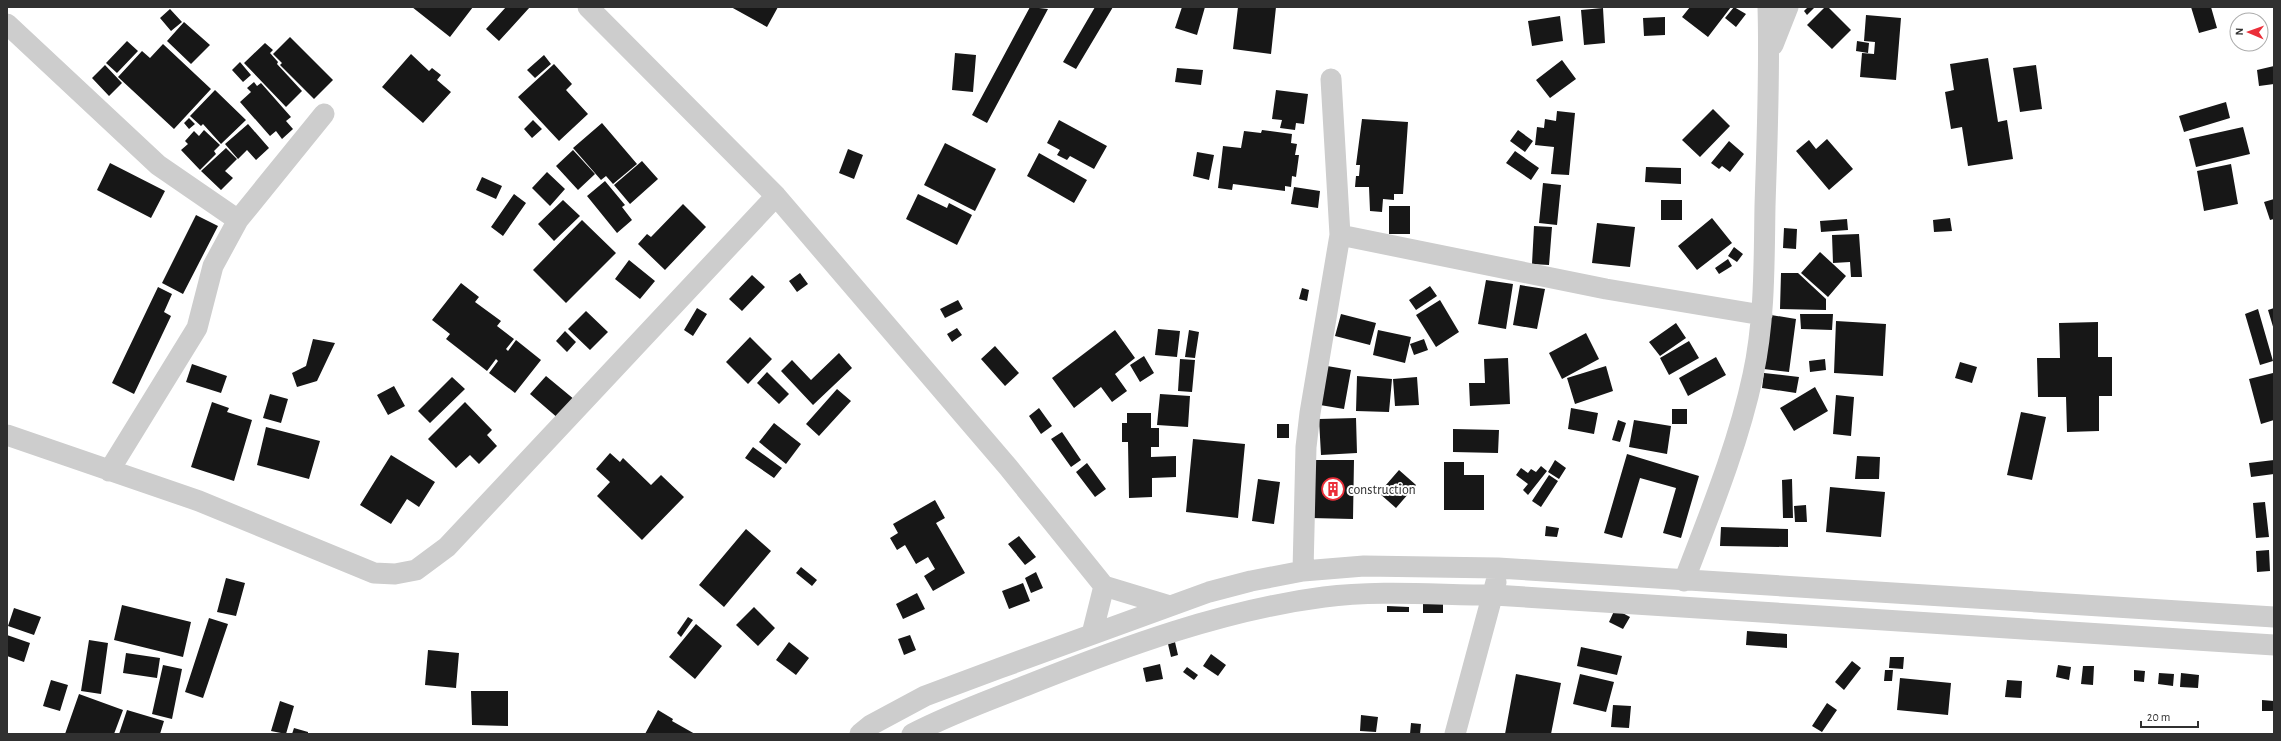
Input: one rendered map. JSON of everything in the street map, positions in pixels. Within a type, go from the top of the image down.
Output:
[{"type":"street","points":[[588,7],[776,196],[1008,467],[1104,586],[1170,606]]},
{"type":"street","points":[[1684,581],[1726,467],[1745,408],[1753,373],[1762,315],[1769,53],[1768,7]]},
{"type":"street","points":[[1769,53],[1788,7]]},
{"type":"street","points":[[7,24],[158,165],[238,220]]},
{"type":"street","points":[[1303,571],[1306,447],[1310,413],[1340,235],[1331,79]]},
{"type":"street","points":[[109,471],[197,328],[213,266],[238,220],[324,114]]},
{"type":"street","points":[[7,435],[199,501],[374,574],[395,574],[416,570],[447,547],[505,487],[776,196]]},
{"type":"street","points":[[1340,235],[1606,289],[1762,315]]},
{"type":"street","points":[[860,734],[871,725],[925,696],[1092,634],[1170,606],[1244,583],[1303,571],[1364,566],[1498,568],[1684,581],[2274,617]]},
{"type":"street","points":[[1455,734],[1494,596],[1498,568]]},
{"type":"street","points":[[1092,634],[1104,586]]},
{"type":"street","points":[[912,734],[937,721],[1084,662],[1185,629],[1242,613],[1325,597],[1370,594],[1494,596],[2274,645]]},
{"type":"building","points":[[412,7],[473,7],[450,37]]},
{"type":"building","points":[[506,7],[530,7],[499,41],[486,29]]},
{"type":"building","points":[[731,7],[778,7],[767,27]]},
{"type":"building","points":[[1030,7],[1048,9],[987,123],[972,115]]},
{"type":"building","points":[[1095,7],[1113,7],[1076,69],[1063,62]]},
{"type":"building","points":[[1182,7],[1205,7],[1197,35],[1175,28]]},
{"type":"building","points":[[1238,7],[1276,7],[1271,54],[1233,49]]},
{"type":"building","points":[[1690,7],[1731,7],[1708,37],[1682,17]]},
{"type":"building","points":[[1734,7],[1746,14],[1736,27],[1725,18]]},
{"type":"building","points":[[1808,7],[1815,7],[1807,15],[1804,11]]},
{"type":"building","points":[[1825,7],[1828,7],[1851,30],[1832,49],[1807,25]]},
{"type":"building","points":[[2191,7],[2211,7],[2217,28],[2199,33]]},
{"type":"building","points":[[1603,8],[1605,43],[1584,45],[1581,10]]},
{"type":"building","points":[[170,9],[182,22],[171,31],[160,18]]},
{"type":"building","points":[[1866,15],[1901,18],[1896,80],[1860,77],[1862,53],[1874,54],[1875,42],[1864,41]]},
{"type":"building","points":[[1560,16],[1563,41],[1532,46],[1528,21]]},
{"type":"building","points":[[1665,17],[1665,35],[1644,36],[1643,18]]},
{"type":"building","points":[[184,22],[210,45],[191,64],[167,41]]},
{"type":"building","points":[[290,37],[333,80],[314,99],[280,65],[282,63],[273,54]]},
{"type":"building","points":[[127,41],[138,51],[117,73],[106,63]]},
{"type":"building","points":[[1857,41],[1869,43],[1868,53],[1856,51]]},
{"type":"building","points":[[265,43],[273,50],[270,53],[278,62],[277,64],[302,91],[286,107],[244,63]]},
{"type":"building","points":[[163,44],[211,89],[174,129],[118,77],[142,51],[150,58]]},
{"type":"building","points":[[955,53],[976,55],[973,92],[952,90]]},
{"type":"building","points":[[411,54],[429,71],[432,68],[441,75],[437,80],[451,92],[423,123],[382,87]]},
{"type":"building","points":[[544,55],[551,64],[535,78],[527,70]]},
{"type":"building","points":[[1988,58],[1998,122],[2007,120],[2013,159],[1968,166],[1962,127],[1951,129],[1945,92],[1954,90],[1950,64]]},
{"type":"building","points":[[1562,60],[1576,79],[1550,98],[1536,80]]},
{"type":"building","points":[[240,62],[251,75],[243,82],[232,70]]},
{"type":"building","points":[[554,64],[572,84],[566,90],[588,114],[559,141],[518,97]]},
{"type":"building","points":[[105,65],[122,83],[109,96],[92,78]]},
{"type":"building","points":[[2036,65],[2042,109],[2020,112],[2013,68]]},
{"type":"building","points":[[2274,66],[2274,84],[2259,86],[2257,70]]},
{"type":"building","points":[[1177,68],[1203,70],[1201,85],[1175,82]]},
{"type":"building","points":[[254,82],[257,86],[261,83],[291,117],[286,121],[293,129],[282,139],[276,131],[270,136],[240,102],[251,92],[247,88]]},
{"type":"building","points":[[215,90],[246,120],[221,144],[203,124],[201,126],[190,116]]},
{"type":"building","points":[[1276,90],[1308,94],[1304,124],[1296,123],[1295,130],[1280,128],[1282,120],[1272,119]]},
{"type":"building","points":[[2226,102],[2230,118],[2184,132],[2179,116]]},
{"type":"building","points":[[1713,109],[1730,126],[1700,157],[1682,140]]},
{"type":"building","points":[[1557,111],[1575,113],[1569,175],[1551,174],[1554,147],[1535,145],[1537,127],[1544,128],[1545,119],[1556,121]]},
{"type":"building","points":[[189,118],[195,124],[189,129],[184,123]]},
{"type":"building","points":[[1362,119],[1408,122],[1403,194],[1394,194],[1394,200],[1383,199],[1382,212],[1370,211],[1369,187],[1355,187],[1356,176],[1359,176],[1360,165],[1356,165]]},
{"type":"building","points":[[533,120],[542,129],[532,138],[524,129]]},
{"type":"building","points":[[1059,120],[1107,146],[1094,169],[1070,156],[1067,160],[1057,155],[1060,150],[1047,143]]},
{"type":"building","points":[[602,123],[637,164],[613,184],[606,176],[601,180],[573,148]]},
{"type":"building","points":[[248,124],[269,148],[256,160],[247,150],[238,159],[225,144]]},
{"type":"building","points":[[2243,127],[2250,154],[2196,167],[2189,139]]},
{"type":"building","points":[[204,130],[220,145],[214,151],[216,154],[200,170],[181,150],[188,144],[185,141],[194,131],[199,136]]},
{"type":"building","points":[[1262,130],[1292,134],[1291,143],[1297,144],[1295,155],[1299,155],[1296,177],[1292,176],[1291,187],[1285,186],[1285,191],[1233,184],[1232,190],[1218,188],[1223,146],[1241,148],[1244,131],[1261,133]]},
{"type":"building","points":[[1518,130],[1533,141],[1525,152],[1510,141]]},
{"type":"building","points":[[1827,139],[1853,169],[1829,190],[1796,151],[1809,140],[1816,149]]},
{"type":"building","points":[[1729,141],[1744,154],[1730,172],[1722,166],[1719,169],[1711,163]]},
{"type":"building","points":[[945,143],[996,169],[975,211],[924,185]]},
{"type":"building","points":[[226,148],[237,159],[225,171],[233,178],[221,190],[201,171]]},
{"type":"building","points":[[848,149],[863,155],[854,179],[839,173]]},
{"type":"building","points":[[573,150],[595,174],[578,190],[556,166]]},
{"type":"building","points":[[1515,151],[1539,168],[1531,180],[1506,163]]},
{"type":"building","points":[[1197,152],[1214,155],[1209,180],[1193,176]]},
{"type":"building","points":[[1039,153],[1087,180],[1074,203],[1027,176]]},
{"type":"building","points":[[642,161],[658,179],[630,204],[614,185]]},
{"type":"building","points":[[110,163],[165,191],[151,218],[97,190]]},
{"type":"building","points":[[2231,164],[2238,204],[2204,211],[2197,171]]},
{"type":"building","points":[[1646,167],[1681,168],[1681,184],[1645,182]]},
{"type":"building","points":[[547,172],[565,189],[550,206],[532,188]]},
{"type":"building","points":[[482,177],[502,186],[496,199],[476,190]]},
{"type":"building","points":[[605,181],[625,205],[622,207],[632,220],[617,233],[587,196]]},
{"type":"building","points":[[1543,183],[1561,185],[1557,225],[1539,223]]},
{"type":"building","points":[[1294,187],[1320,191],[1318,208],[1291,204]]},
{"type":"building","points":[[514,194],[526,203],[503,236],[491,227]]},
{"type":"building","points":[[918,194],[947,208],[949,203],[972,215],[957,245],[906,219]]},
{"type":"building","points":[[2274,199],[2274,219],[2270,220],[2264,202]]},
{"type":"building","points":[[563,200],[580,216],[554,241],[538,224]]},
{"type":"building","points":[[1661,200],[1682,200],[1682,220],[1661,220]]},
{"type":"building","points":[[683,204],[706,227],[665,270],[638,244],[647,234],[651,237]]},
{"type":"building","points":[[1389,206],[1410,206],[1410,234],[1389,234]]},
{"type":"building","points":[[196,215],[218,226],[183,294],[162,283]]},
{"type":"building","points":[[1712,218],[1732,243],[1697,270],[1678,246]]},
{"type":"building","points":[[1950,218],[1952,231],[1934,232],[1933,220]]},
{"type":"building","points":[[1847,219],[1848,230],[1821,232],[1820,221]]},
{"type":"building","points":[[582,220],[616,253],[566,303],[533,270]]},
{"type":"building","points":[[1597,223],[1635,227],[1630,267],[1592,263]]},
{"type":"building","points":[[1534,226],[1552,227],[1549,265],[1532,264]]},
{"type":"building","points":[[1784,228],[1797,229],[1796,249],[1783,248]]},
{"type":"building","points":[[1859,234],[1862,277],[1851,277],[1850,262],[1833,263],[1832,235]]},
{"type":"building","points":[[1734,247],[1743,254],[1737,262],[1728,256]]},
{"type":"building","points":[[1820,252],[1846,276],[1828,297],[1801,273]]},
{"type":"building","points":[[1728,259],[1732,266],[1719,274],[1715,268]]},
{"type":"building","points":[[629,260],[655,281],[640,299],[615,279]]},
{"type":"building","points":[[800,273],[808,284],[797,292],[789,281]]},
{"type":"building","points":[[1781,273],[1798,273],[1826,299],[1826,310],[1780,309]]},
{"type":"building","points":[[752,275],[765,287],[742,311],[729,299]]},
{"type":"building","points":[[1486,280],[1513,284],[1506,329],[1478,324]]},
{"type":"building","points":[[461,283],[479,297],[475,302],[501,321],[497,326],[514,339],[506,349],[508,351],[516,340],[541,360],[515,393],[489,373],[498,361],[496,359],[487,371],[446,339],[450,334],[432,320]]},
{"type":"building","points":[[1520,285],[1545,289],[1537,329],[1513,325]]},
{"type":"building","points":[[1430,286],[1437,296],[1416,310],[1409,300]]},
{"type":"building","points":[[158,287],[172,294],[164,312],[171,316],[134,394],[112,383]]},
{"type":"building","points":[[1302,288],[1309,290],[1307,301],[1299,299]]},
{"type":"building","points":[[958,300],[963,309],[945,318],[940,309]]},
{"type":"building","points":[[1440,300],[1459,332],[1436,347],[1416,315]]},
{"type":"building","points":[[697,308],[707,314],[693,336],[684,330]]},
{"type":"building","points":[[2274,308],[2274,330],[2268,310]]},
{"type":"building","points":[[2258,309],[2273,361],[2260,365],[2245,314]]},
{"type":"building","points":[[586,311],[608,332],[590,350],[568,329]]},
{"type":"building","points":[[1341,314],[1376,323],[1370,345],[1335,336]]},
{"type":"building","points":[[1800,314],[1833,314],[1832,330],[1801,329]]},
{"type":"building","points":[[1771,315],[1796,319],[1789,372],[1764,369]]},
{"type":"building","points":[[1836,321],[1886,324],[1883,376],[1834,373]]},
{"type":"building","points":[[2098,322],[2098,357],[2112,357],[2112,396],[2099,396],[2099,431],[2067,432],[2066,397],[2038,397],[2037,358],[2060,358],[2059,323]]},
{"type":"building","points":[[1676,323],[1686,338],[1660,356],[1649,342]]},
{"type":"building","points":[[957,328],[962,335],[952,342],[947,334]]},
{"type":"building","points":[[1158,329],[1180,331],[1177,357],[1155,355]]},
{"type":"building","points":[[1115,330],[1135,358],[1115,374],[1127,391],[1112,402],[1101,387],[1074,408],[1052,378]]},
{"type":"building","points":[[1189,330],[1199,332],[1195,358],[1185,357]]},
{"type":"building","points":[[1378,330],[1411,337],[1405,363],[1373,355]]},
{"type":"building","points":[[565,331],[576,342],[567,352],[556,341]]},
{"type":"building","points":[[1586,333],[1599,359],[1562,379],[1549,353]]},
{"type":"building","points":[[750,337],[772,359],[748,384],[726,362]]},
{"type":"building","points":[[313,339],[335,343],[317,381],[297,387],[292,373],[306,366]]},
{"type":"building","points":[[1424,339],[1428,350],[1414,355],[1410,344]]},
{"type":"building","points":[[1689,341],[1699,358],[1669,375],[1660,358]]},
{"type":"building","points":[[995,346],[1019,373],[1005,386],[981,359]]},
{"type":"building","points":[[839,353],[852,368],[813,405],[781,371],[792,360],[811,380]]},
{"type":"building","points":[[1144,356],[1154,373],[1140,382],[1130,365]]},
{"type":"building","points":[[1716,357],[1726,375],[1688,396],[1679,378]]},
{"type":"building","points":[[1508,358],[1510,404],[1470,406],[1469,383],[1485,383],[1484,359]]},
{"type":"building","points":[[1180,359],[1195,360],[1192,392],[1178,391]]},
{"type":"building","points":[[1825,359],[1826,370],[1810,372],[1809,361]]},
{"type":"building","points":[[1960,362],[1977,367],[1972,383],[1955,378]]},
{"type":"building","points":[[192,364],[227,376],[221,393],[186,382]]},
{"type":"building","points":[[1327,366],[1351,370],[1344,409],[1320,405]]},
{"type":"building","points":[[1606,366],[1613,391],[1575,404],[1567,378]]},
{"type":"building","points":[[767,372],[789,394],[779,404],[757,383]]},
{"type":"building","points":[[1764,373],[1799,377],[1796,393],[1762,388]]},
{"type":"building","points":[[2273,373],[2274,420],[2261,424],[2249,379]]},
{"type":"building","points":[[546,376],[575,400],[559,419],[530,394]]},
{"type":"building","points":[[1357,376],[1392,379],[1389,412],[1356,411]]},
{"type":"building","points":[[452,377],[465,389],[430,423],[418,411]]},
{"type":"building","points":[[1417,377],[1419,405],[1395,406],[1393,379]]},
{"type":"building","points":[[394,386],[405,406],[388,415],[377,395]]},
{"type":"building","points":[[1815,387],[1828,411],[1794,431],[1780,408]]},
{"type":"building","points":[[837,389],[851,401],[819,436],[806,424]]},
{"type":"building","points":[[270,394],[288,399],[281,423],[263,418]]},
{"type":"building","points":[[1160,394],[1190,396],[1188,427],[1157,425]]},
{"type":"building","points":[[1836,395],[1854,397],[1851,436],[1833,434]]},
{"type":"building","points":[[212,402],[229,408],[227,412],[252,420],[234,481],[191,467]]},
{"type":"building","points":[[465,402],[492,430],[487,435],[497,446],[479,464],[470,455],[456,468],[428,439]]},
{"type":"building","points":[[1039,408],[1052,426],[1041,434],[1029,416]]},
{"type":"building","points":[[1571,408],[1598,413],[1594,434],[1568,429]]},
{"type":"building","points":[[1672,409],[1687,409],[1687,424],[1672,424]]},
{"type":"building","points":[[2021,412],[2046,417],[2032,480],[2007,475]]},
{"type":"building","points":[[1127,413],[1151,413],[1151,428],[1159,428],[1159,447],[1151,447],[1151,457],[1176,456],[1176,477],[1152,478],[1152,497],[1129,498],[1128,442],[1122,442],[1122,423],[1127,423]]},
{"type":"building","points":[[1356,418],[1357,453],[1321,455],[1319,419]]},
{"type":"building","points":[[1618,420],[1626,423],[1620,442],[1612,440]]},
{"type":"building","points":[[1634,420],[1671,426],[1667,454],[1629,447]]},
{"type":"building","points":[[774,423],[801,444],[786,464],[759,442]]},
{"type":"building","points":[[1277,424],[1289,424],[1289,438],[1277,438]]},
{"type":"building","points":[[266,427],[320,441],[309,479],[257,465]]},
{"type":"building","points":[[1453,429],[1499,430],[1498,453],[1453,452]]},
{"type":"building","points":[[1062,432],[1081,460],[1071,467],[1051,439]]},
{"type":"building","points":[[1193,439],[1245,444],[1238,518],[1186,512]]},
{"type":"building","points":[[753,447],[782,468],[774,478],[745,458]]},
{"type":"building","points":[[610,453],[620,462],[623,458],[651,485],[661,475],[684,497],[642,540],[597,496],[610,482],[596,469]]},
{"type":"building","points":[[1627,454],[1699,476],[1681,538],[1663,533],[1676,488],[1640,478],[1622,538],[1604,533]]},
{"type":"building","points":[[391,455],[435,482],[419,507],[407,499],[391,524],[360,505]]},
{"type":"building","points":[[1857,456],[1880,457],[1879,479],[1855,479]]},
{"type":"building","name":"construction","points":[[1312,460],[1354,460],[1353,519],[1311,518]]},
{"type":"building","points":[[1555,460],[1566,468],[1559,479],[1548,472]]},
{"type":"building","points":[[2274,460],[2274,474],[2251,477],[2249,463]]},
{"type":"building","points":[[1444,462],[1464,462],[1464,475],[1484,475],[1484,510],[1444,510]]},
{"type":"building","points":[[1087,463],[1106,489],[1095,497],[1076,472]]},
{"type":"building","points":[[1541,466],[1547,471],[1528,495],[1523,490],[1528,484],[1516,475],[1521,468],[1528,473],[1531,469],[1536,472]]},
{"type":"building","points":[[1399,470],[1416,485],[1396,508],[1379,493]]},
{"type":"building","points":[[1549,475],[1558,481],[1541,507],[1532,501]]},
{"type":"building","points":[[1258,479],[1280,482],[1274,524],[1252,521]]},
{"type":"building","points":[[1792,479],[1793,518],[1783,518],[1782,480]]},
{"type":"building","points":[[1830,487],[1885,492],[1881,537],[1826,532]]},
{"type":"building","points":[[935,500],[945,518],[936,523],[965,573],[933,591],[924,576],[935,569],[928,557],[916,564],[905,545],[897,550],[890,538],[898,533],[893,524]]},
{"type":"building","points":[[2265,502],[2269,537],[2256,538],[2253,503]]},
{"type":"building","points":[[1806,505],[1807,522],[1795,522],[1794,506]]},
{"type":"building","points":[[1546,526],[1559,528],[1557,537],[1545,536]]},
{"type":"building","points":[[1721,527],[1788,529],[1788,547],[1720,546]]},
{"type":"building","points":[[746,529],[771,551],[724,607],[699,585]]},
{"type":"building","points":[[1019,536],[1036,557],[1025,565],[1008,544]]},
{"type":"building","points":[[2269,550],[2270,571],[2257,572],[2256,551]]},
{"type":"building","points":[[801,567],[817,580],[812,586],[796,573]]},
{"type":"building","points":[[1036,572],[1043,588],[1031,593],[1025,578]]},
{"type":"building","points":[[226,578],[245,583],[236,616],[217,612]]},
{"type":"building","points":[[1023,583],[1030,601],[1009,609],[1002,591]]},
{"type":"building","points":[[917,593],[925,609],[903,619],[896,604]]},
{"type":"building","points":[[1423,604],[1443,604],[1443,613],[1423,613]]},
{"type":"building","points":[[122,605],[191,622],[183,657],[114,640]]},
{"type":"building","points":[[1387,606],[1409,607],[1409,612],[1387,612]]},
{"type":"building","points":[[754,607],[775,628],[758,646],[736,625]]},
{"type":"building","points":[[14,608],[41,617],[34,635],[8,626]]},
{"type":"building","points":[[1615,609],[1630,617],[1623,629],[1609,622]]},
{"type":"building","points":[[688,617],[693,620],[681,637],[677,633]]},
{"type":"building","points":[[209,618],[228,624],[203,698],[185,692]]},
{"type":"building","points":[[696,624],[722,646],[695,679],[669,657]]},
{"type":"building","points":[[1747,631],[1787,634],[1787,648],[1746,645]]},
{"type":"building","points":[[7,635],[30,643],[24,662],[7,656]]},
{"type":"building","points":[[910,635],[916,650],[904,655],[898,639]]},
{"type":"building","points":[[89,640],[108,643],[101,694],[81,691]]},
{"type":"building","points":[[789,642],[809,658],[796,675],[776,660]]},
{"type":"building","points":[[1175,642],[1178,655],[1171,657],[1168,644]]},
{"type":"building","points":[[1581,647],[1622,656],[1617,675],[1577,666]]},
{"type":"building","points":[[428,650],[459,653],[456,688],[425,685]]},
{"type":"building","points":[[126,653],[160,658],[157,678],[123,673]]},
{"type":"building","points":[[1211,654],[1226,665],[1218,676],[1203,666]]},
{"type":"building","points":[[1890,657],[1904,657],[1903,669],[1889,668]]},
{"type":"building","points":[[1852,661],[1861,668],[1844,690],[1835,682]]},
{"type":"building","points":[[1160,664],[1163,679],[1146,682],[1143,668]]},
{"type":"building","points":[[163,665],[182,669],[172,719],[152,714]]},
{"type":"building","points":[[2058,665],[2071,667],[2069,680],[2056,677]]},
{"type":"building","points":[[2083,666],[2094,666],[2093,685],[2081,684]]},
{"type":"building","points":[[1187,667],[1198,675],[1194,680],[1183,672]]},
{"type":"building","points":[[1885,670],[1893,670],[1892,681],[1884,681]]},
{"type":"building","points":[[2134,670],[2145,671],[2144,682],[2134,681]]},
{"type":"building","points":[[2159,673],[2174,674],[2173,686],[2158,684]]},
{"type":"building","points":[[2181,673],[2199,675],[2198,688],[2180,687]]},
{"type":"building","points":[[1516,674],[1561,683],[1551,734],[1505,734]]},
{"type":"building","points":[[1580,674],[1614,682],[1606,712],[1573,704]]},
{"type":"building","points":[[1900,678],[1951,683],[1948,715],[1897,710]]},
{"type":"building","points":[[51,680],[68,685],[60,711],[43,706]]},
{"type":"building","points":[[2007,680],[2022,681],[2021,698],[2005,697]]},
{"type":"building","points":[[471,691],[508,691],[508,726],[472,725]]},
{"type":"building","points":[[79,694],[123,710],[114,734],[65,734]]},
{"type":"building","points":[[2262,700],[2274,701],[2274,711],[2262,711]]},
{"type":"building","points":[[280,701],[294,706],[286,734],[271,731]]},
{"type":"building","points":[[1827,703],[1837,710],[1822,732],[1812,726]]},
{"type":"building","points":[[1613,705],[1631,706],[1629,728],[1611,727]]},
{"type":"building","points":[[127,710],[164,721],[160,734],[119,734]]},
{"type":"building","points":[[658,710],[673,719],[672,721],[695,734],[645,734]]},
{"type":"building","points":[[1361,715],[1378,717],[1376,732],[1360,731]]},
{"type":"building","points":[[1411,723],[1421,724],[1420,734],[1410,734]]},
{"type":"building","points":[[294,728],[308,732],[308,734],[292,734]]},
{"type":"place","name":"construction","points":[[1333,489]]}]
